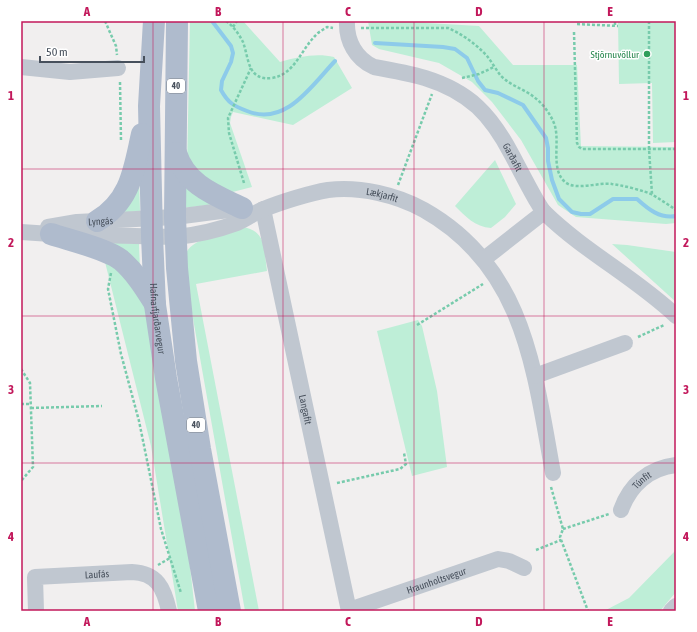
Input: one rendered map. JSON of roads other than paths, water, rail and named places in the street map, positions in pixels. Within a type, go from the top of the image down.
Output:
[{"type":"main road","name":"Hafnarfjarðarvegur","points":[[154,21],[149,106],[155,305],[166,378],[209,611]]},
{"type":"main road","name":"40","points":[[177,21],[175,150],[175,227],[177,268],[186,361],[200,449],[230,611]]},
{"type":"main road","points":[[97,221],[115,208],[130,181],[149,106]]},
{"type":"main road","points":[[175,150],[183,170],[200,187],[242,208]]},
{"type":"main road","points":[[51,234],[111,255],[120,260],[143,285],[155,305]]},
{"type":"street","name":"Garðafit","points":[[352,24],[348,34],[353,48],[368,64],[374,67],[424,78],[447,86],[465,96],[486,114],[502,135],[544,212],[569,234],[650,293],[671,320]]},
{"type":"street","points":[[21,67],[70,72],[118,68]]},
{"type":"street","name":"Lækjarfit","points":[[175,227],[200,233],[238,223],[264,209],[310,194],[328,190],[347,189],[394,197],[420,208],[445,223],[470,244],[484,259],[505,290],[516,315],[535,376],[553,473]]},
{"type":"street","name":"Lækjarfit","points":[[175,227],[242,208],[264,209]]},
{"type":"street","name":"Langafit","points":[[264,209],[349,610]]},
{"type":"street","points":[[484,259],[544,212]]},
{"type":"street","name":"Lyngás","points":[[24,231],[62,224],[97,221],[152,227]]},
{"type":"street","name":"Lyngás","points":[[24,231],[51,234],[152,227],[175,227]]},
{"type":"street","points":[[535,376],[625,343]]},
{"type":"street","name":"Túnfit","points":[[621,510],[629,492],[643,478],[660,468],[676,465]]},
{"type":"street","name":"Hraunholtsvegur","points":[[349,610],[498,559],[509,561],[524,568]]},
{"type":"street","name":"Laufás","points":[[36,611],[35,578],[132,572],[143,573],[153,578],[158,583],[164,592],[169,611]]},
{"type":"street","points":[[671,611],[676,606]]},
{"type":"waterway","points":[[212,21],[231,46],[233,53],[231,62],[222,81],[221,90],[232,104],[247,111],[261,114],[274,113],[286,109],[307,92],[335,61]]},
{"type":"waterway","points":[[375,43],[455,49],[467,58],[478,81],[485,90],[498,93],[523,105],[546,138],[548,161],[552,180],[559,199],[572,212],[590,214],[613,199],[637,199],[650,210],[660,215],[670,217],[676,216]]},
{"type":"place","name":"Stjörnuvöllur","points":[[647,54]]}]
